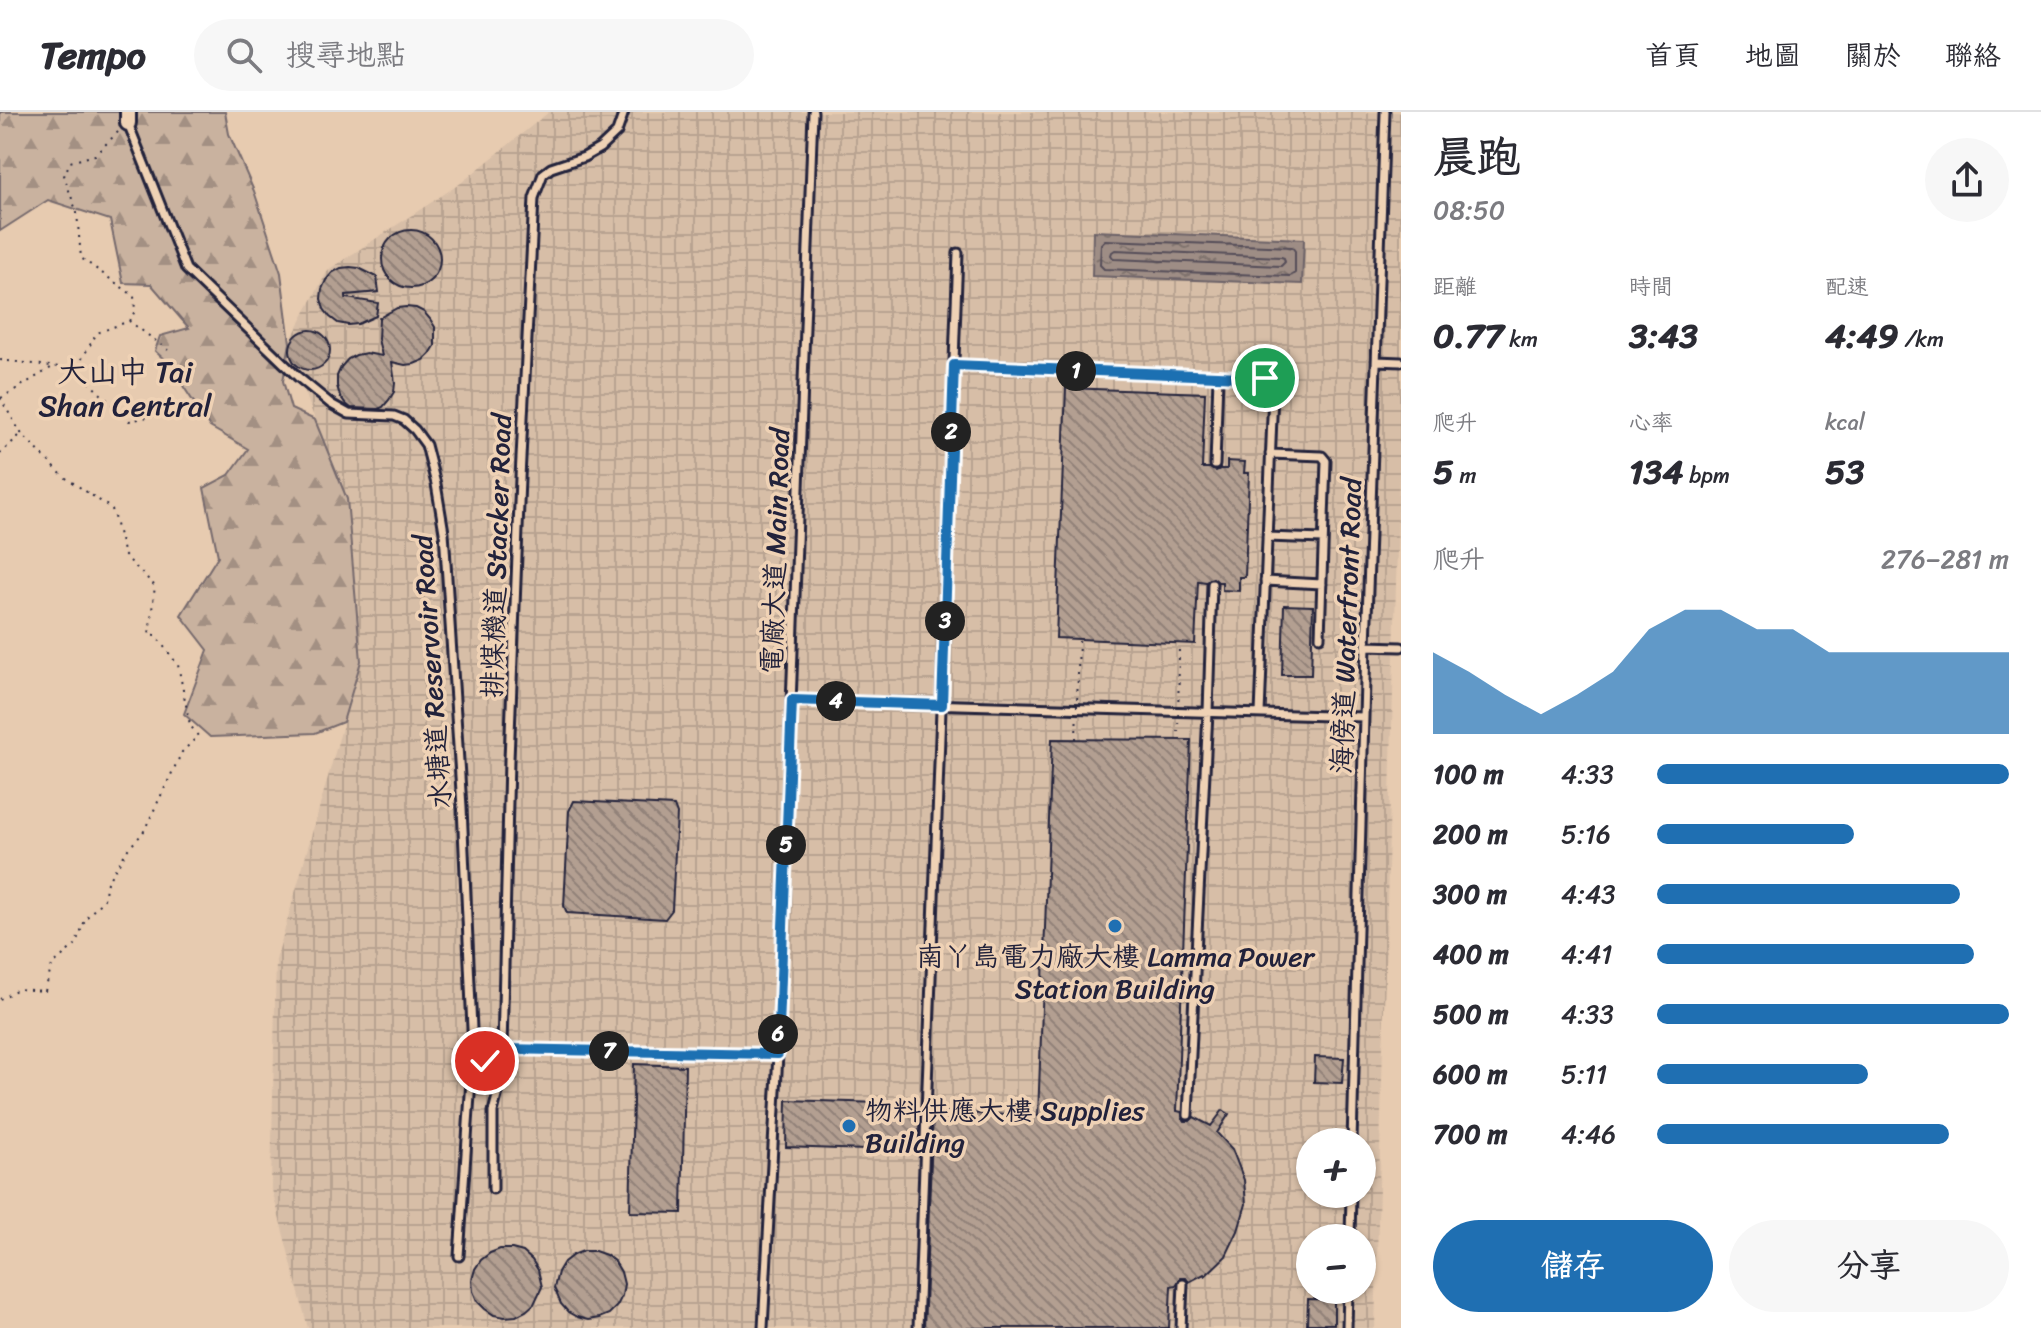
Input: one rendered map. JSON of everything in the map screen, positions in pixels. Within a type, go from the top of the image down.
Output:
[{"type":"lane","name":"排煤機道 Stacker Road","points":[[493,1189],[493,1112],[499,1088],[502,1049],[519,493],[534,198],[543,174],[600,148],[617,132],[624,112]]},
{"type":"lane","name":"電廠大道 Main Road","points":[[763,1328],[778,1054],[813,112]]},
{"type":"lane","name":"海傍道 Waterfront Road","points":[[1352,1128],[1385,112]]},
{"type":"lane","name":"水塘道 Reservoir Road","points":[[128,117],[186,269],[298,377],[331,404],[349,414],[394,416],[404,420],[426,445],[444,532],[462,807],[473,1051],[459,1256]]},
{"type":"lane","points":[[918,1328],[958,253]]},
{"type":"lane","points":[[1377,361],[1401,362]]},
{"type":"lane","points":[[954,365],[1265,378],[1273,385],[1260,714]]},
{"type":"lane","points":[[1215,465],[1218,377]]},
{"type":"lane","points":[[1270,454],[1325,457],[1320,637]]},
{"type":"lane","points":[[1267,537],[1323,539]]},
{"type":"lane","points":[[1265,581],[1322,584]]},
{"type":"lane","points":[[1188,1115],[1212,584]]},
{"type":"lane","points":[[1366,646],[1401,647]]},
{"type":"lane","points":[[792,700],[1364,717]]},
{"type":"lane","points":[[473,1051],[485,1061],[502,1049],[778,1054]]},
{"type":"lane","points":[[1181,1328],[1183,1284]]},
{"type":"lane","points":[[1347,1328],[1348,1304]]},
{"type":"path","points":[[76,369],[97,333],[129,321],[135,311],[134,296],[81,258],[77,213],[64,176],[70,162],[95,155],[128,117]]},
{"type":"path","points":[[129,321],[168,350]]},
{"type":"path","points":[[0,360],[76,369],[129,421],[163,414]]},
{"type":"path","points":[[0,999],[18,989],[45,991],[52,965],[75,945],[86,918],[104,899],[107,882],[128,849],[143,833],[182,752],[198,736],[190,725],[178,665],[155,635],[149,634],[155,586],[124,555],[112,509],[63,476],[21,433],[0,398],[54,367]]},
{"type":"path","points":[[0,454],[21,433]]},
{"type":"path","points":[[1076,739],[1079,639]]},
{"type":"path","points":[[1178,740],[1179,643]]},
{"type":"shaded area","points":[[549,112],[1401,112],[1401,408],[1376,1293],[1376,1224],[1296,1224],[1296,1304],[1376,1304],[1375,1328],[308,1328],[271,1186],[276,960],[361,661],[347,499],[288,345],[328,270],[461,183]]},
{"type":"green space","points":[[0,112],[225,112],[229,134],[254,191],[281,273],[290,343],[283,381],[291,409],[315,420],[347,499],[361,661],[343,722],[315,733],[210,737],[184,714],[208,650],[181,615],[218,556],[204,488],[229,475],[248,449],[210,427],[168,363],[155,351],[160,336],[189,328],[151,284],[123,283],[110,220],[48,200],[0,231]]},
{"type":"water","points":[[1093,231],[1304,239],[1302,284],[1092,276]]},
{"type":"building","points":[[411,230],[432,238],[440,259],[432,280],[411,288],[390,280],[382,259],[390,238]]},
{"type":"building","points":[[350,267],[377,277],[379,292],[346,295],[346,298],[378,303],[376,316],[348,325],[330,317],[321,299],[322,289],[332,273]]},
{"type":"building","points":[[397,308],[424,312],[430,319],[435,327],[435,346],[424,360],[414,364],[392,362],[394,392],[383,407],[351,408],[340,396],[337,386],[341,367],[356,355],[382,356],[378,339],[379,318]]},
{"type":"building","points":[[310,330],[324,336],[330,350],[324,364],[310,370],[296,364],[290,350],[296,336]]},
{"type":"building","points":[[1066,388],[1205,393],[1202,468],[1216,471],[1227,469],[1227,461],[1245,462],[1244,473],[1249,473],[1245,577],[1239,577],[1239,591],[1222,590],[1222,582],[1213,578],[1206,582],[1198,581],[1195,644],[1056,638]]},
{"type":"building","points":[[1284,605],[1313,606],[1311,675],[1282,675]]},
{"type":"building","name":"南丫島電力廠大樓 Lamma Power Station Building","points":[[1052,739],[1191,740],[1177,1111],[1182,1112],[1185,1121],[1194,1117],[1211,1126],[1223,1110],[1229,1114],[1217,1133],[1232,1149],[1244,1180],[1246,1204],[1226,1256],[1205,1276],[1189,1282],[1181,1278],[1171,1286],[1169,1328],[924,1328],[933,1112],[1038,1116]]},
{"type":"building","points":[[574,801],[674,806],[677,814],[672,910],[665,919],[567,913],[564,906],[569,811]]},
{"type":"building","points":[[1315,1057],[1344,1058],[1342,1083],[1314,1082]]},
{"type":"building","points":[[634,1064],[685,1066],[682,1213],[630,1212]]},
{"type":"building","name":"物料供應大樓 Supplies Building","points":[[787,1100],[912,1104],[912,1111],[920,1112],[918,1152],[786,1147]]},
{"type":"building","points":[[500,1249],[523,1252],[538,1270],[542,1287],[534,1304],[516,1316],[494,1315],[477,1301],[473,1291],[475,1269],[481,1260]]},
{"type":"building","points":[[583,1251],[595,1251],[615,1262],[624,1284],[617,1306],[609,1314],[588,1320],[568,1312],[554,1288],[564,1262]]},
{"type":"building","points":[[1308,1304],[1334,1304],[1334,1324],[1307,1324]]},
{"type":"place","name":"南丫島電力廠大樓 Lamma Power Station Building","points":[[1115,926]]},
{"type":"place","name":"物料供應大樓 Supplies Building","points":[[849,1126]]},
{"type":"district","name":"大山中 Tai Shan Central","points":[[125,389]]},
{"type":"route","points":[[485,1061],[502,1049],[778,1054],[792,700],[942,705],[954,365],[1265,378]]}]
